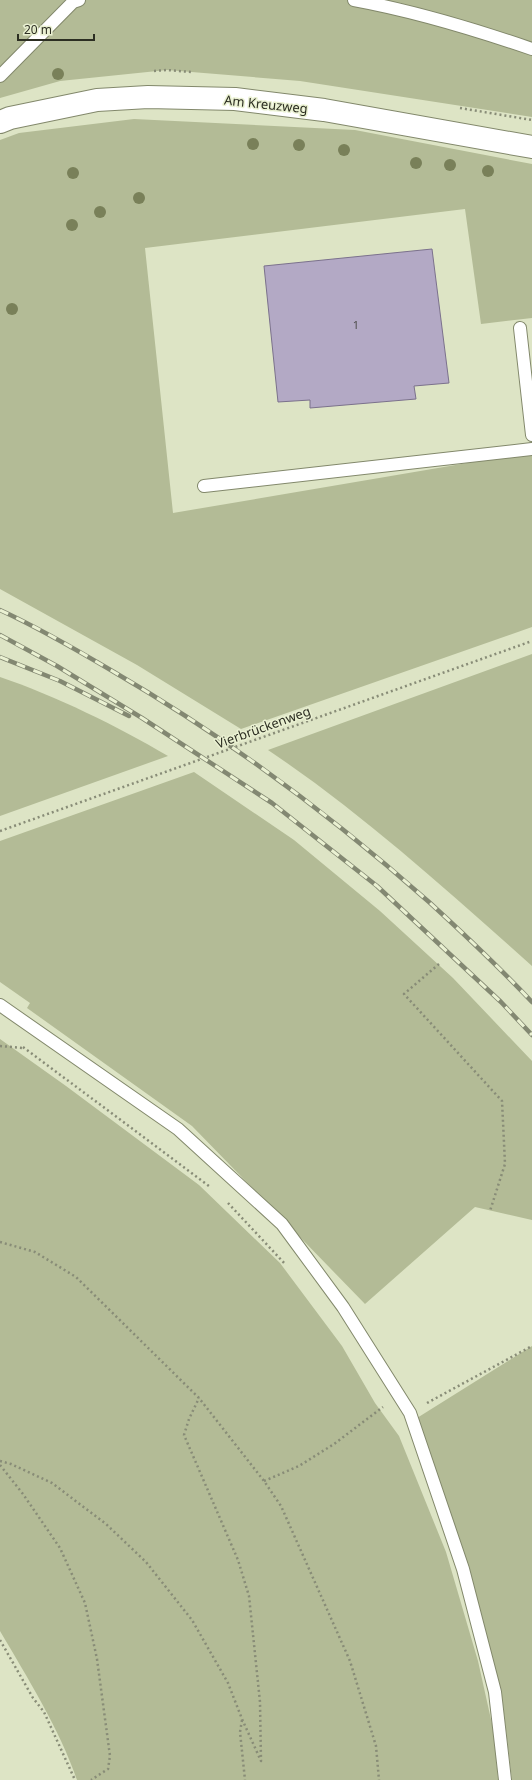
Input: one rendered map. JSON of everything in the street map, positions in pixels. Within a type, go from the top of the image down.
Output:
[{"type":"street","name":"Am Kreuzweg","points":[[0,122],[96,100],[148,97],[235,99],[324,110],[532,147]]},
{"type":"lane","points":[[0,76],[73,2],[79,0]]},
{"type":"lane","points":[[354,0],[382,5],[492,35],[532,49]]},
{"type":"lane","points":[[520,328],[532,435]]},
{"type":"lane","points":[[204,486],[532,449]]},
{"type":"lane","points":[[0,1004],[178,1129],[282,1224],[343,1307],[410,1414],[463,1570],[495,1692],[505,1780]]},
{"type":"path","name":"Vierbrückenweg","points":[[0,831],[532,641]]},
{"type":"path","points":[[439,964],[404,994],[502,1101],[505,1164],[490,1211]]},
{"type":"path","points":[[18,1043],[212,1188]]},
{"type":"path","points":[[0,1046],[24,1048]]},
{"type":"path","points":[[224,1199],[289,1268]]},
{"type":"path","points":[[0,1242],[35,1252],[76,1277],[199,1398],[264,1481],[281,1506],[350,1661],[376,1746],[379,1780]]},
{"type":"path","points":[[379,1400],[383,1407],[396,1414],[410,1414],[532,1346]]},
{"type":"path","points":[[0,1461],[11,1464],[52,1483],[106,1524],[146,1562],[192,1620],[228,1683],[261,1761],[260,1702],[249,1596],[238,1560],[184,1435],[189,1418],[199,1398]]},
{"type":"path","points":[[264,1481],[299,1466],[334,1444],[383,1407]]},
{"type":"path","points":[[0,1465],[23,1494],[60,1548],[86,1603],[97,1658],[110,1756],[108,1769],[91,1780]]},
{"type":"path","points":[[0,1640],[33,1698],[44,1712],[75,1780]]},
{"type":"path","points":[[242,1719],[240,1732],[245,1780]]},
{"type":"green space","points":[[0,0],[532,0],[532,117],[300,81],[167,70],[60,81],[0,98]]},
{"type":"green space","points":[[134,119],[355,130],[532,164],[532,318],[481,324],[465,209],[145,248],[173,513],[532,452],[532,627],[241,729],[137,665],[0,589],[0,140],[19,133]]},
{"type":"green space","points":[[532,654],[532,966],[371,826],[303,774],[268,750]]},
{"type":"green space","points":[[0,677],[43,693],[86,712],[168,756],[0,816]]},
{"type":"green space","points":[[194,772],[294,840],[380,911],[453,978],[532,1061],[532,1220],[475,1207],[365,1304],[192,1126],[27,1008],[30,1003],[0,982],[0,841]]},
{"type":"green space","points":[[0,1039],[199,1185],[280,1263],[342,1346],[375,1403],[399,1436],[446,1552],[478,1661],[494,1733],[498,1780],[77,1780],[62,1742],[32,1685],[0,1631]]},
{"type":"green space","points":[[532,1346],[532,1780],[512,1780],[501,1689],[417,1418]]},
{"type":"building","points":[[432,249],[449,383],[414,386],[416,399],[310,408],[310,400],[278,402],[264,266]]},
{"type":"railway","points":[[0,610],[58,640],[156,697],[277,779],[316,808],[429,902],[507,976],[532,1002]]},
{"type":"railway","points":[[0,635],[57,666],[142,718],[272,803],[377,886],[501,1002],[532,1035]]},
{"type":"railway","points":[[0,657],[60,681],[129,716]]}]
